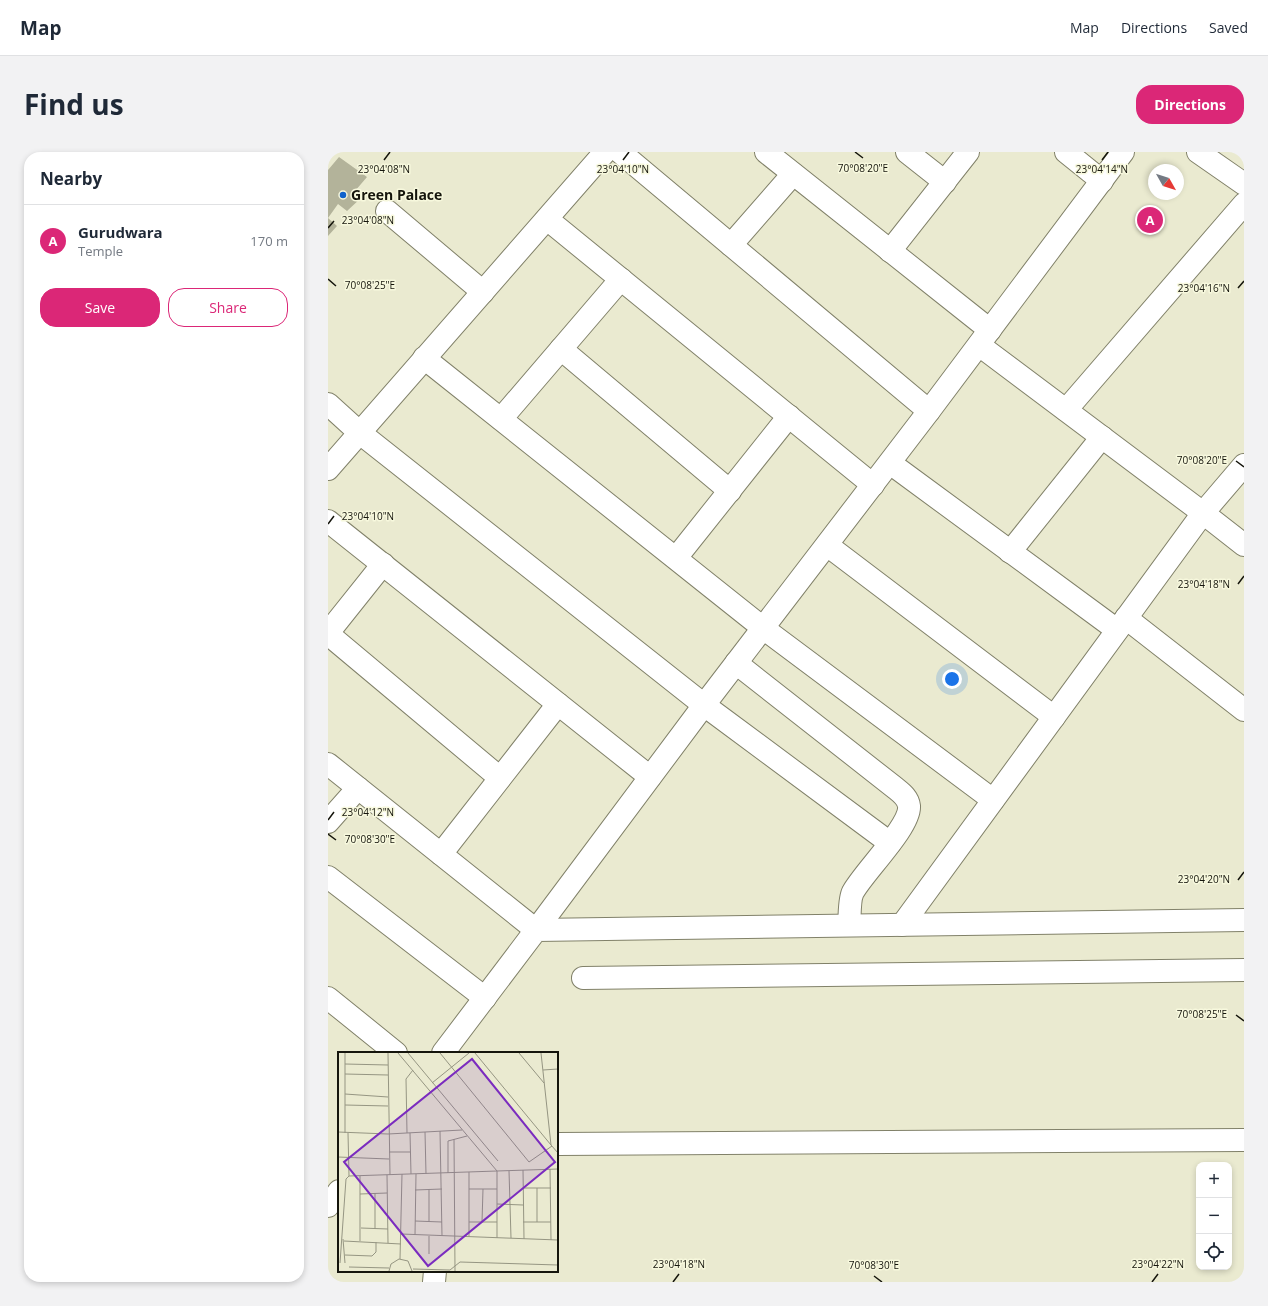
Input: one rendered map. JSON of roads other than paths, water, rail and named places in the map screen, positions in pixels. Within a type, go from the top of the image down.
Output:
[{"type":"street","points":[[328,469],[605,152]]},
{"type":"street","points":[[620,152],[929,411]]},
{"type":"street","points":[[766,152],[890,251],[1066,410],[1203,513],[1244,546]]},
{"type":"street","points":[[907,152],[945,182]]},
{"type":"street","points":[[890,251],[968,152]]},
{"type":"street","points":[[1066,152],[1102,180]]},
{"type":"street","points":[[444,1052],[704,705],[985,338],[1123,152]]},
{"type":"street","points":[[1198,152],[1244,184]]},
{"type":"street","points":[[731,245],[793,174]]},
{"type":"street","points":[[1066,410],[1244,204]]},
{"type":"street","points":[[387,211],[483,292]]},
{"type":"street","points":[[547,219],[873,485]]},
{"type":"street","points":[[501,419],[621,279]]},
{"type":"street","points":[[561,349],[730,491]]},
{"type":"street","points":[[424,358],[763,628],[993,800]]},
{"type":"street","points":[[328,404],[360,433],[704,705],[890,843]]},
{"type":"street","points":[[676,558],[789,416]]},
{"type":"street","points":[[1010,552],[1102,437]]},
{"type":"street","points":[[890,463],[1010,552],[1121,624],[1244,710]]},
{"type":"street","points":[[902,924],[1203,513],[1244,465]]},
{"type":"street","points":[[328,521],[650,777]]},
{"type":"street","points":[[827,545],[1054,717]]},
{"type":"street","points":[[383,564],[328,633],[500,778]]},
{"type":"street","points":[[736,663],[903,794],[908,801],[909,807],[907,815],[890,843],[852,893],[850,925]]},
{"type":"street","points":[[441,854],[558,704]]},
{"type":"street","points":[[328,764],[536,930],[1244,920]]},
{"type":"street","points":[[328,822],[358,788]]},
{"type":"street","points":[[328,877],[485,998]]},
{"type":"street","points":[[583,978],[1244,970]]},
{"type":"street","points":[[328,999],[395,1052]]},
{"type":"street","points":[[558,1144],[1244,1140]]},
{"type":"street","points":[[328,1206],[338,1192]]},
{"type":"place","name":"Green Palace","points":[[343,195]]},
{"type":"place","name":"Gurudwara","points":[[1150,220]]}]
